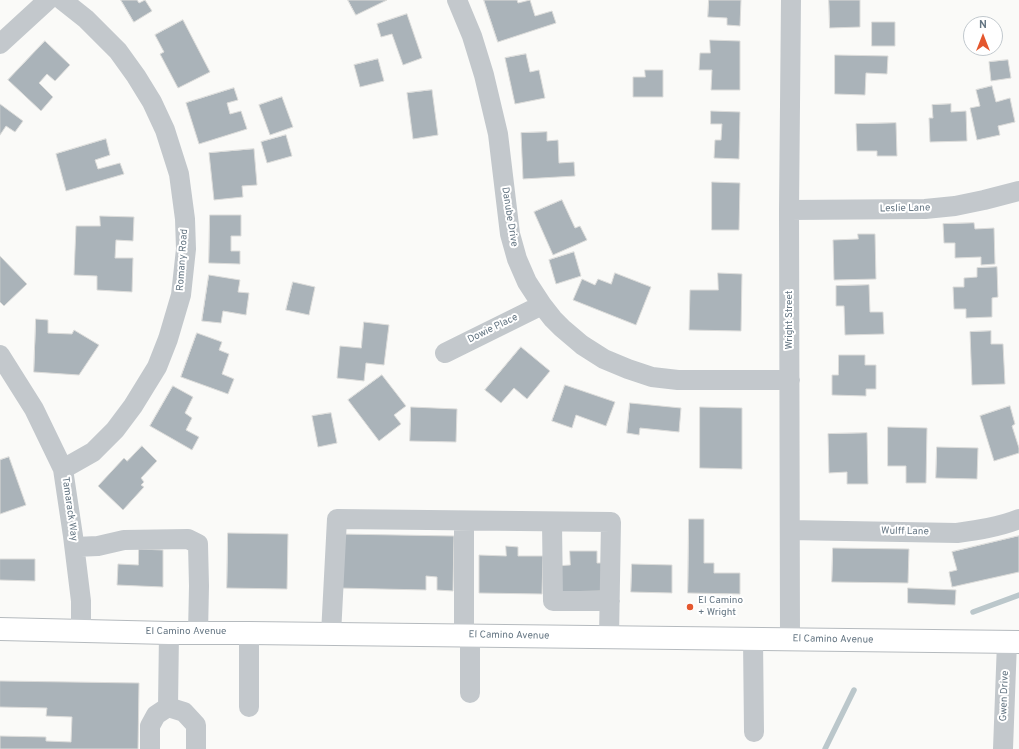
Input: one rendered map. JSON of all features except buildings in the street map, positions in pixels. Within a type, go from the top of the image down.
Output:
[{"type":"main road","name":"El Camino Avenue","points":[[0,630],[1013,642]]},
{"type":"street","points":[[0,44],[48,0]]},
{"type":"street","name":"Romany Road","points":[[62,0],[86,19],[118,52],[136,76],[152,102],[165,130],[179,174],[186,219],[186,242],[181,295],[168,339],[156,367],[133,406],[114,430],[93,452],[63,469]]},
{"type":"street","name":"Danube Drive","points":[[457,0],[472,36],[484,75],[498,134],[510,234],[517,259],[527,282],[553,319],[582,345],[604,359],[628,370],[652,377],[678,380],[790,380]]},
{"type":"street","name":"Wright Street","points":[[790,639],[789,210],[791,0]]},
{"type":"street","name":"Leslie Lane","points":[[789,210],[925,209],[955,206],[1019,191]]},
{"type":"street","name":"Dowie Place","points":[[445,353],[542,305]]},
{"type":"street","name":"Tamarack Way","points":[[0,355],[34,409],[63,469],[75,547],[81,601],[81,630]]},
{"type":"street","points":[[331,634],[336,519],[611,522],[609,637]]},
{"type":"street","name":"Wulff Lane","points":[[790,530],[957,533],[984,529],[1010,523],[1019,519]]},
{"type":"street","points":[[464,521],[470,693]]},
{"type":"street","points":[[552,522],[553,601],[610,601]]},
{"type":"street","points":[[75,547],[98,546],[124,540],[148,539],[188,539],[198,544],[200,586],[198,633]]},
{"type":"street","points":[[168,707],[169,633]]},
{"type":"street","points":[[249,633],[249,707]]},
{"type":"street","points":[[753,639],[754,732]]},
{"type":"street","name":"Gwen Drive","points":[[1003,749],[1013,642]]},
{"type":"street","points":[[150,749],[150,726],[156,715],[168,707]]},
{"type":"street","points":[[168,707],[184,712],[196,725],[196,749]]},
{"type":"waterway","points":[[973,612],[1019,595]]},
{"type":"waterway","points":[[825,749],[854,690]]},
{"type":"place","name":"El Camino + Wright","points":[[690,607]]}]
